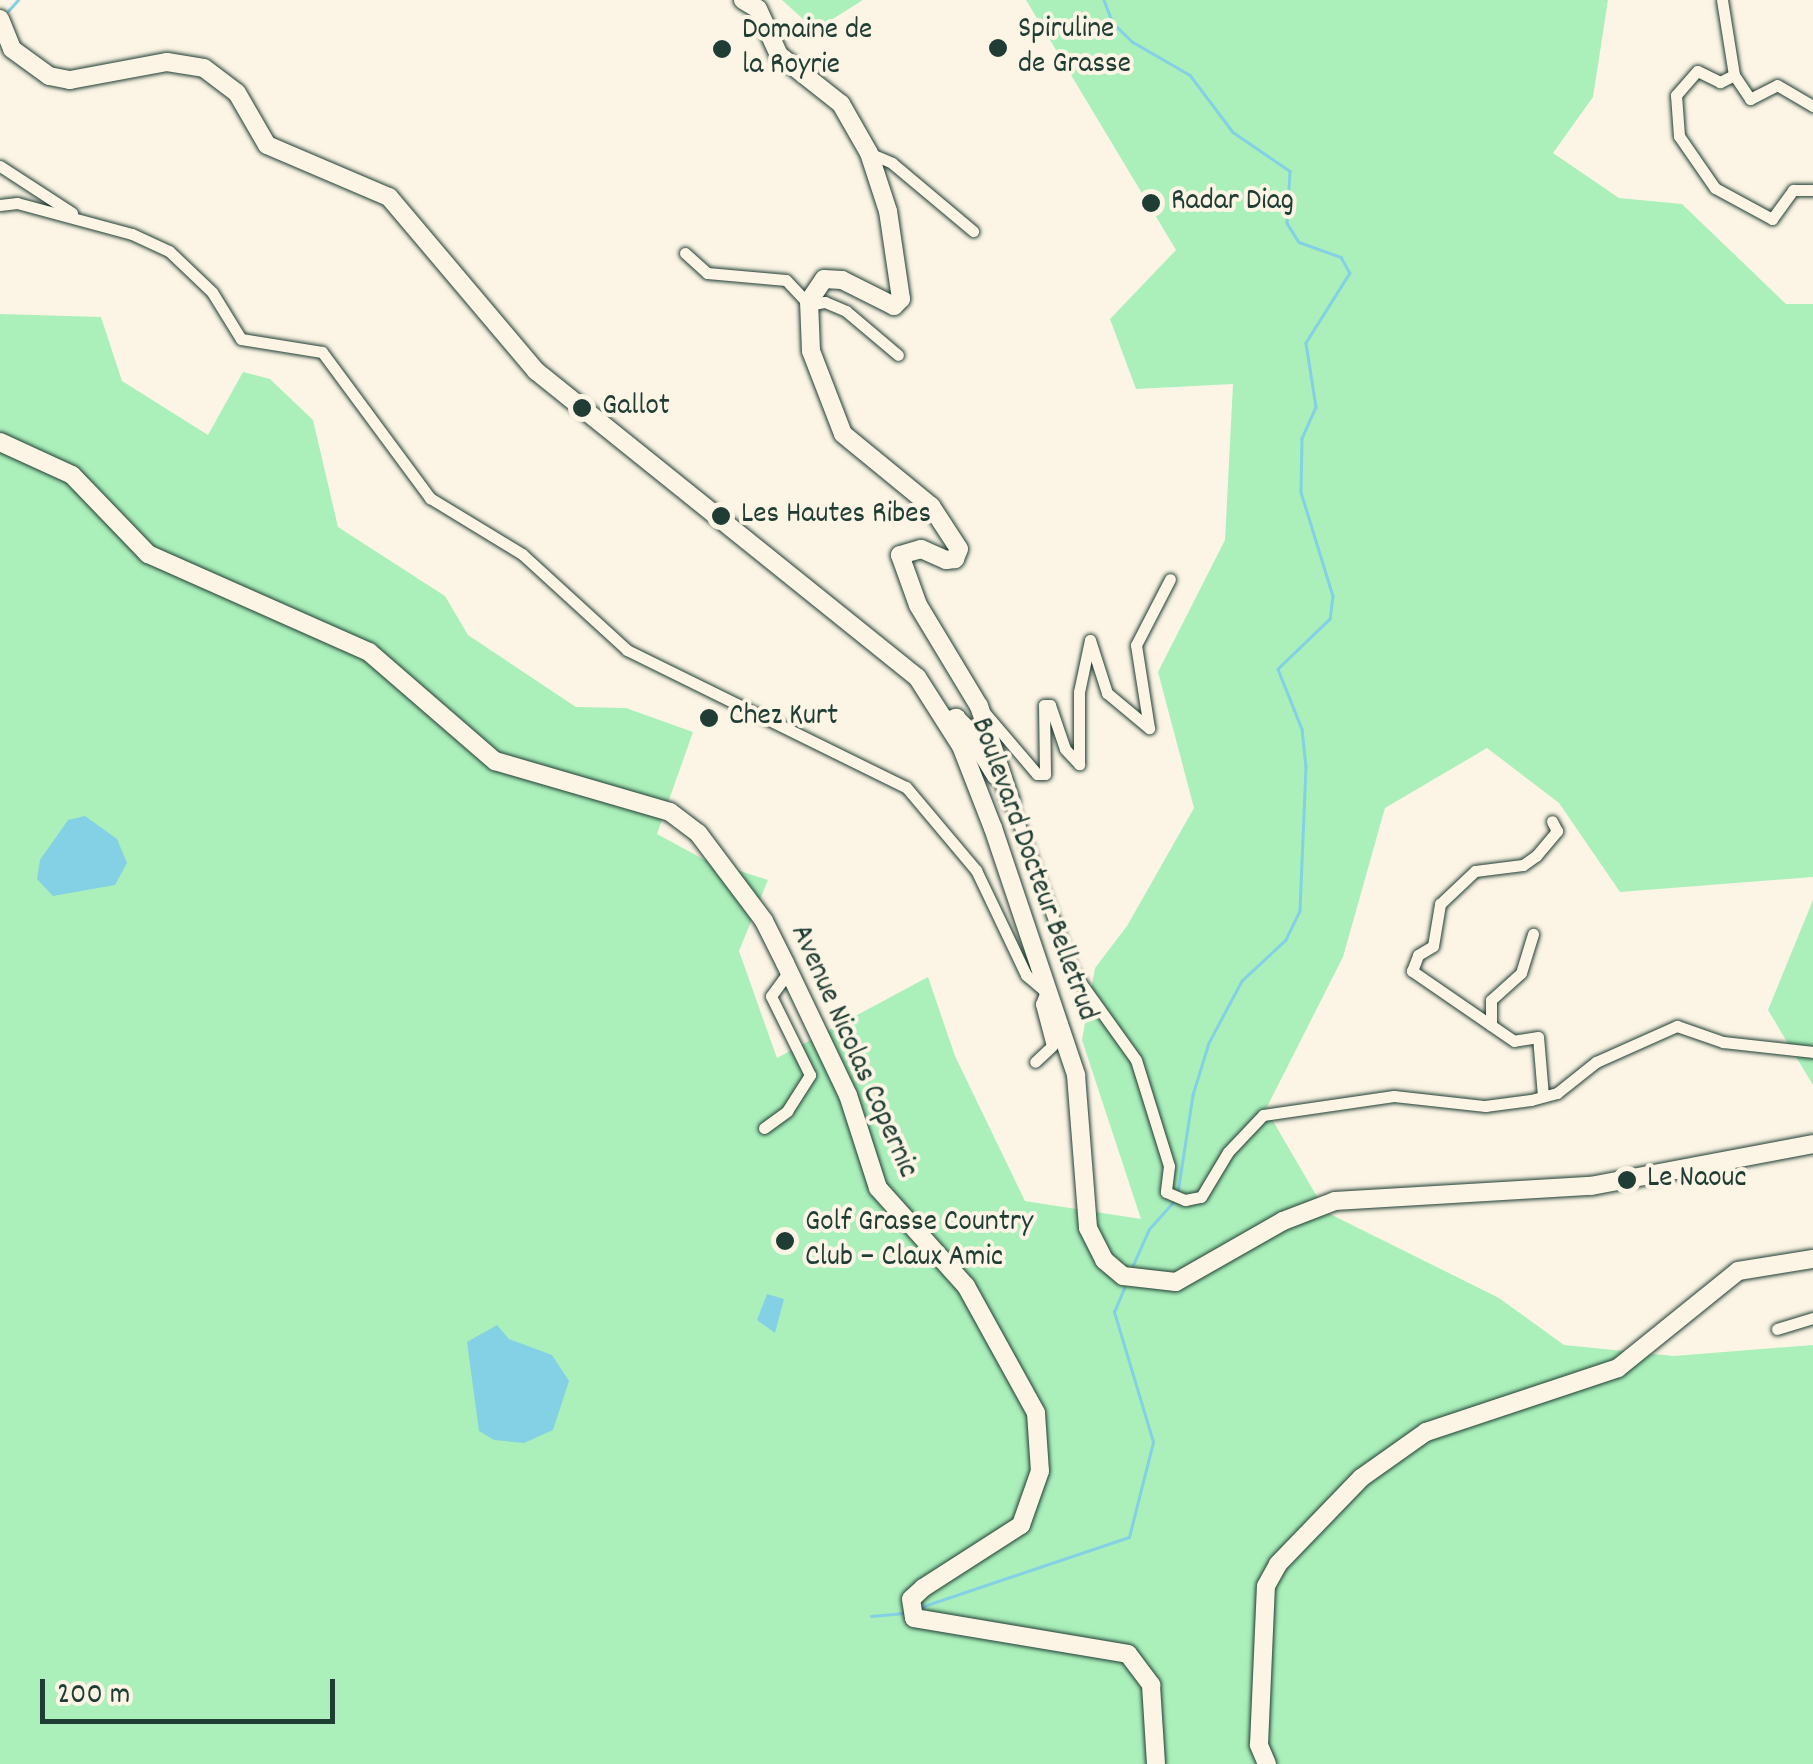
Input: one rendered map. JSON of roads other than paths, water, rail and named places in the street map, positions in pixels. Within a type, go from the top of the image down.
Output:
[{"type":"street","points":[[743,0],[758,9],[779,55],[848,112],[869,153],[888,211],[900,300],[894,306],[835,278],[815,286],[809,305],[811,351],[843,434],[931,506],[959,548],[955,559],[946,560],[920,550],[900,555],[918,605],[978,706],[1012,788],[1012,802]]},
{"type":"street","points":[[1722,0],[1734,76],[1750,99],[1777,85],[1813,106]]},
{"type":"street","name":"Boulevard Docteur Belletrud","points":[[0,19],[12,50],[30,67],[70,80],[167,62],[204,68],[237,93],[267,145],[389,197],[536,372],[881,642],[918,677],[948,721],[974,773],[1083,1104],[1088,1228],[1104,1260],[1139,1281],[1176,1282],[1283,1220],[1335,1201],[1591,1186],[1813,1144]]},
{"type":"street","points":[[1734,76],[1720,82],[1697,71],[1676,95],[1679,136],[1715,188],[1772,219],[1800,185],[1813,190]]},
{"type":"street","points":[[869,153],[892,163],[974,230]]},
{"type":"street","points":[[0,166],[78,220]]},
{"type":"street","points":[[0,205],[18,203],[169,251],[212,292],[247,342],[322,352],[430,498],[522,554],[627,650],[906,787],[976,870],[1026,975],[1046,992],[1040,1004],[1052,1046],[1036,1062]]},
{"type":"street","points":[[685,253],[706,274],[786,280],[809,305]]},
{"type":"street","points":[[809,305],[825,302],[846,311],[898,355]]},
{"type":"street","name":"Avenue Nicolas Copernic","points":[[0,442],[72,475],[136,547],[169,566],[369,652],[495,762],[686,821],[740,886],[789,971],[848,1095],[878,1188],[966,1286],[1036,1413],[1040,1472],[1021,1525],[912,1607],[1128,1654],[1150,1685],[1156,1764]]},
{"type":"street","points":[[978,706],[1037,774],[1044,774],[1044,705],[1050,705],[1065,749],[1079,764],[1080,692],[1090,640],[1107,693],[1150,728],[1154,724],[1136,645],[1170,579]]},
{"type":"street","points":[[948,721],[956,718],[967,729],[1012,802],[1073,972],[1136,1060],[1169,1166],[1166,1192],[1185,1200],[1201,1198],[1228,1152],[1263,1115],[1394,1096],[1485,1106],[1543,1096],[1596,1062],[1677,1026],[1722,1042],[1813,1052]]},
{"type":"street","points":[[1543,1096],[1538,1037],[1514,1041],[1412,971],[1418,955],[1434,946],[1440,904],[1475,871],[1523,865],[1536,856],[1556,831],[1552,821]]},
{"type":"street","points":[[1491,1025],[1491,1000],[1521,973],[1533,934]]},
{"type":"street","points":[[764,1128],[787,1111],[810,1075],[771,996],[789,971]]},
{"type":"street","points":[[1267,1764],[1259,1745],[1266,1586],[1278,1564],[1361,1478],[1426,1432],[1618,1368],[1738,1270],[1813,1259]]},
{"type":"street","points":[[1777,1329],[1813,1318]]},
{"type":"water","points":[[85,816],[117,839],[127,863],[115,885],[53,896],[37,879],[40,860],[68,820]]},
{"type":"water","points":[[767,1294],[784,1299],[775,1333],[757,1320]]},
{"type":"water","points":[[497,1325],[509,1339],[552,1355],[569,1381],[553,1430],[524,1443],[494,1440],[479,1431],[467,1342]]},
{"type":"waterway","points":[[8,11],[18,0]]},
{"type":"waterway","points":[[1104,0],[1113,23],[1133,42],[1190,75],[1233,132],[1290,171],[1287,223],[1299,242],[1341,257],[1350,273],[1306,343],[1316,407],[1302,439],[1301,492],[1333,596],[1330,619],[1278,669],[1302,729],[1306,767],[1300,911],[1286,940],[1242,981],[1209,1043],[1193,1095],[1178,1193]]},
{"type":"waterway","points":[[1133,1265],[1149,1229],[1175,1200]]},
{"type":"waterway","points":[[921,1607],[1129,1537],[1153,1442],[1114,1312],[1124,1288]]},
{"type":"waterway","points":[[871,1616],[904,1613]]},
{"type":"place","name":"Spiruline de Grasse","points":[[998,48]]},
{"type":"place","name":"Domaine de la Royrie","points":[[722,49]]},
{"type":"place","name":"Radar Diag","points":[[1151,203]]},
{"type":"place","name":"Gallot","points":[[582,408]]},
{"type":"place","name":"Les Hautes Ribes","points":[[721,516]]},
{"type":"place","name":"Chez Kurt","points":[[709,718]]},
{"type":"place","name":"Le Naouc","points":[[1627,1180]]},
{"type":"place","name":"Golf Grasse Country Club – Claux Amic","points":[[785,1241]]}]
